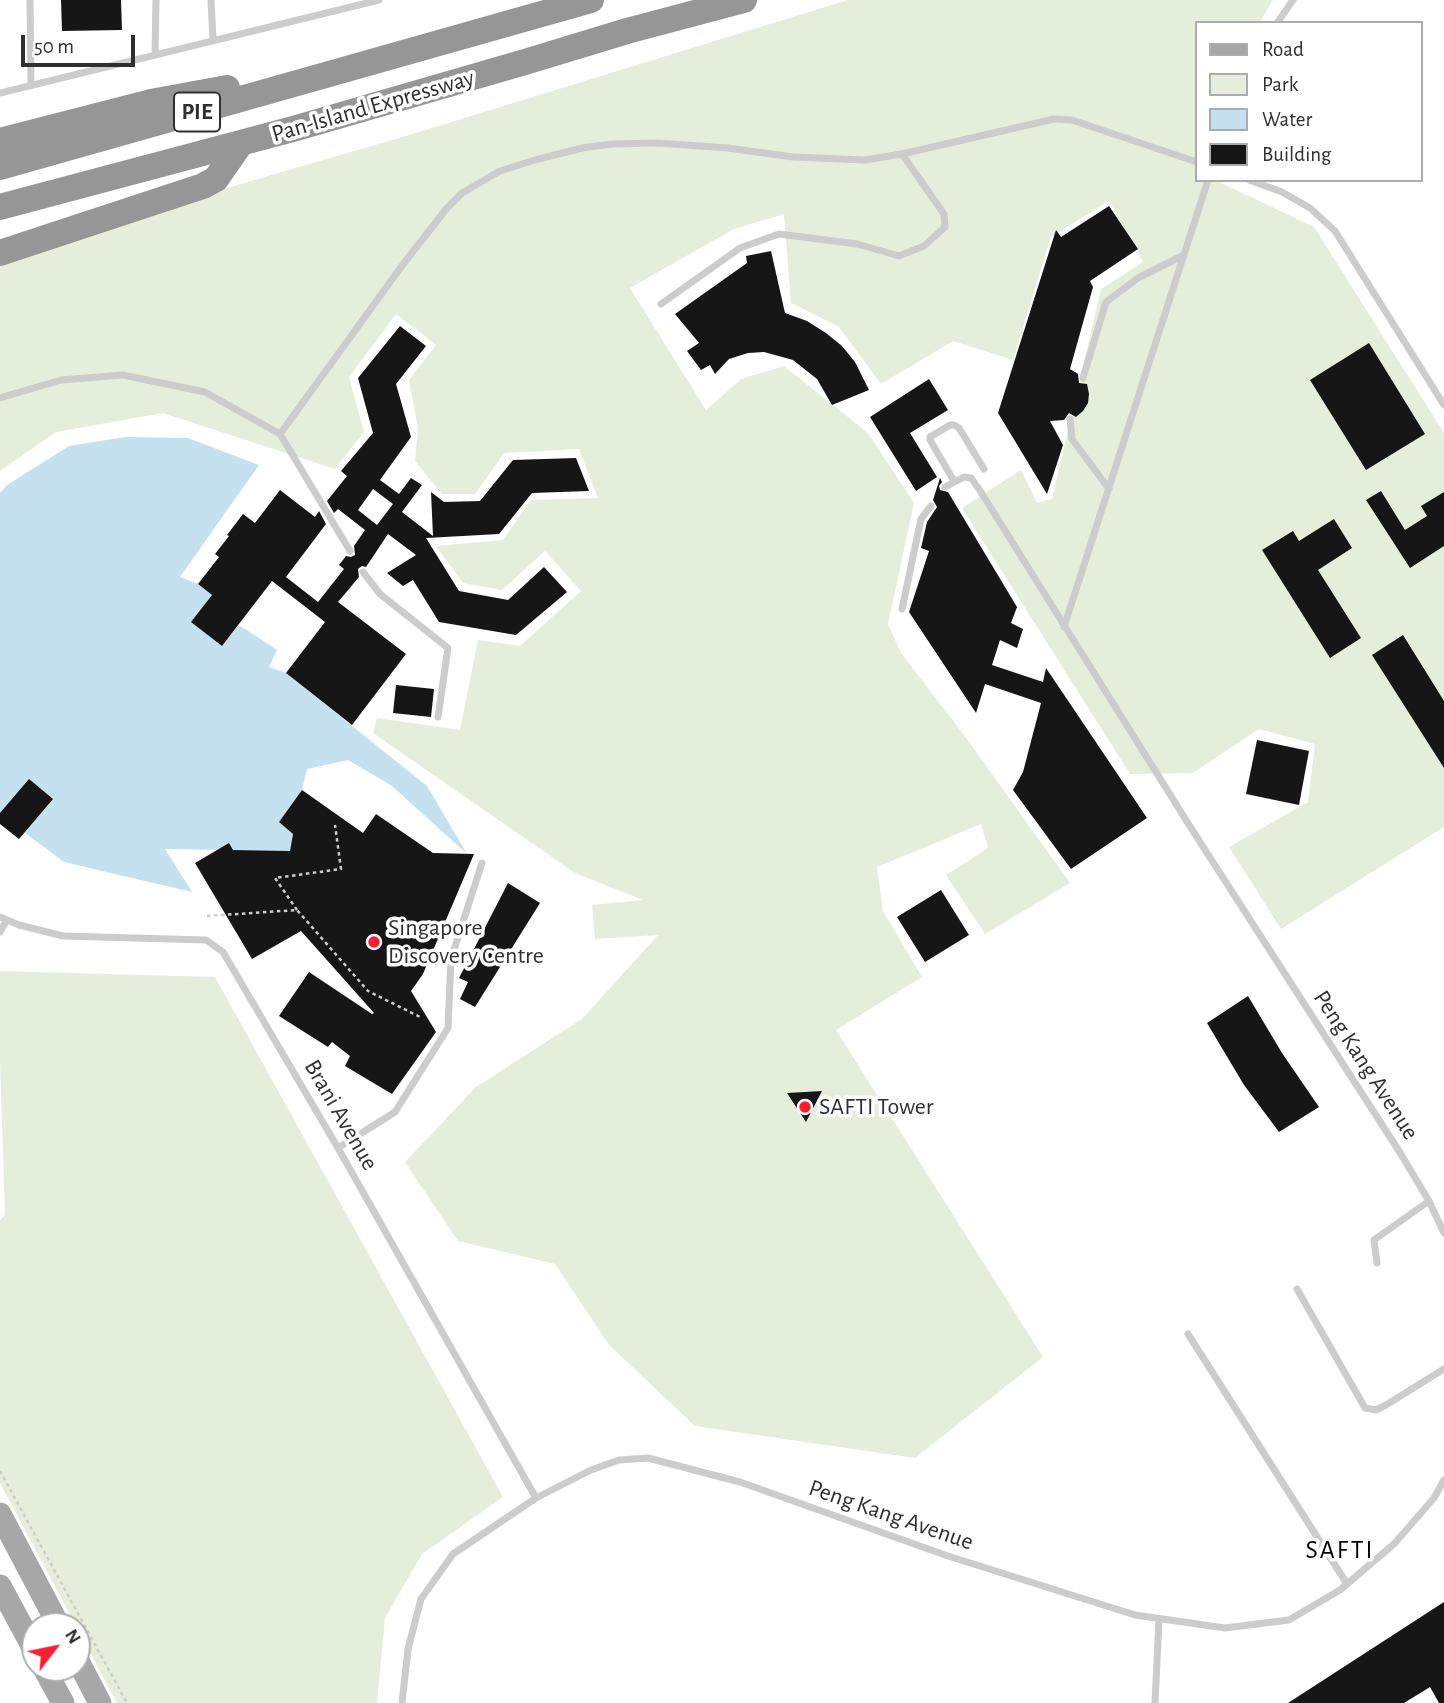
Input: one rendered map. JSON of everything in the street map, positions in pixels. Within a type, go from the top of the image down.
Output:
[{"type":"highway","name":"Pan-Island Expressway","points":[[0,167],[591,0]]},
{"type":"highway","name":"Pan-Island Expressway","points":[[0,207],[241,143],[627,31],[744,0]]},
{"type":"highway","points":[[0,141],[151,102],[394,57]]},
{"type":"highway","points":[[0,253],[203,186],[216,179],[241,143]]},
{"type":"main road","points":[[0,1514],[52,1612]]},
{"type":"main road","points":[[0,1586],[21,1625]]},
{"type":"main road","points":[[52,1682],[63,1703]]},
{"type":"main road","points":[[68,1703],[75,1688],[89,1682],[100,1703]]},
{"type":"lane","points":[[30,0],[31,86]]},
{"type":"lane","points":[[155,55],[156,0]]},
{"type":"lane","points":[[211,0],[213,40]]},
{"type":"lane","points":[[0,93],[379,0]]},
{"type":"lane","points":[[1279,21],[1293,0]]},
{"type":"lane","points":[[280,434],[397,272],[447,208],[462,193],[500,171],[582,148],[612,144],[728,148],[793,157],[864,160],[902,154],[1054,118],[1072,120],[1196,162]]},
{"type":"lane","points":[[660,304],[740,248],[779,234],[857,244],[899,256],[924,246],[946,227],[944,214],[902,154]]},
{"type":"lane","points":[[1064,627],[1207,182]]},
{"type":"lane","points":[[1255,182],[1282,191],[1310,208],[1335,231],[1444,405]]},
{"type":"lane","points":[[1083,378],[1105,302],[1138,278],[1184,255]]},
{"type":"lane","points":[[0,398],[61,380],[122,375],[205,392],[280,434],[350,551]]},
{"type":"lane","points":[[1070,419],[1072,439],[1109,489]]},
{"type":"lane","points":[[945,487],[954,481],[930,437],[950,425],[959,428],[984,468]]},
{"type":"lane","name":"Peng Kang Avenue","points":[[954,481],[964,477],[971,478],[975,483],[1272,957],[1429,1201],[1444,1233]]},
{"type":"lane","points":[[902,609],[921,519],[930,506]]},
{"type":"lane","points":[[363,572],[380,594],[448,648],[438,717]]},
{"type":"lane","points":[[338,1148],[395,1112],[449,1028],[451,959],[482,863]]},
{"type":"lane","points":[[0,932],[4,919]]},
{"type":"lane","name":"Brani Avenue","points":[[4,919],[63,936],[206,940],[223,952],[338,1148],[536,1499]]},
{"type":"lane","points":[[1377,1263],[1374,1240],[1429,1201]]},
{"type":"lane","points":[[1297,1289],[1365,1408],[1376,1410],[1386,1405],[1444,1368]]},
{"type":"lane","points":[[1188,1334],[1347,1584]]},
{"type":"lane","name":"Peng Kang Avenue","points":[[401,1703],[408,1648],[421,1599],[453,1554],[536,1499],[591,1470],[619,1460],[648,1458],[740,1482],[948,1556],[1135,1615],[1225,1628],[1289,1620],[1347,1584],[1394,1545],[1434,1498],[1444,1479]]},
{"type":"lane","points":[[1156,1703],[1159,1619]]},
{"type":"path","points":[[335,825],[341,869],[275,878],[298,910],[368,991],[420,1017]]},
{"type":"path","points":[[207,916],[298,910]]},
{"type":"path","points":[[0,1471],[127,1703]]},
{"type":"green space","points":[[848,0],[1273,0],[1260,21],[1196,21],[1196,182],[1219,182],[1314,227],[1444,433],[1444,827],[1281,929],[1229,847],[1308,802],[1315,744],[1259,729],[1193,773],[1130,774],[962,508],[1021,470],[1037,503],[1052,499],[1101,289],[1143,262],[1109,201],[1051,237],[1013,360],[953,341],[881,384],[839,327],[791,303],[784,214],[734,229],[630,288],[706,410],[741,379],[784,366],[868,433],[914,503],[888,624],[901,653],[964,735],[1070,883],[985,934],[946,875],[988,848],[981,824],[877,867],[883,911],[922,977],[836,1030],[1043,1357],[915,1458],[695,1426],[609,1345],[555,1264],[458,1241],[405,1162],[476,1087],[582,1019],[658,935],[595,939],[592,905],[643,900],[575,873],[373,733],[377,718],[460,730],[478,640],[520,646],[581,591],[545,551],[502,590],[463,583],[436,546],[503,540],[531,500],[598,498],[579,449],[504,453],[475,494],[442,494],[415,461],[418,428],[409,380],[436,345],[396,314],[349,377],[364,432],[335,469],[163,413],[56,432],[0,471],[0,247],[92,227],[406,136]]},
{"type":"green space","points":[[0,971],[215,977],[503,1497],[422,1554],[385,1618],[377,1703],[117,1703],[91,1654],[91,1612],[69,1612],[0,1483],[0,1221],[5,1214]]},
{"type":"water","points":[[125,437],[188,438],[259,465],[180,577],[198,584],[212,595],[192,622],[222,646],[239,625],[277,650],[269,667],[286,673],[427,786],[467,854],[392,786],[348,760],[307,769],[302,790],[279,822],[293,834],[290,851],[165,849],[192,892],[64,862],[0,814],[0,493],[7,485],[69,446]]},
{"type":"building","points":[[61,0],[121,0],[122,30],[62,31]]},
{"type":"building","points":[[1109,206],[1138,249],[1090,281],[1093,287],[1070,369],[1078,374],[1079,383],[1087,384],[1088,403],[1076,417],[1069,413],[1064,420],[1050,421],[1063,445],[1047,494],[998,413],[1056,230],[1061,237]]},
{"type":"building","points":[[771,251],[785,313],[807,321],[842,346],[855,362],[869,390],[832,405],[817,379],[793,360],[764,352],[748,353],[729,359],[715,374],[710,365],[701,370],[687,351],[699,343],[675,314],[747,263],[746,256]]},
{"type":"building","points":[[400,326],[426,346],[396,384],[411,437],[380,480],[399,494],[411,478],[422,485],[402,512],[433,536],[431,492],[444,502],[480,501],[513,460],[576,458],[589,491],[532,493],[499,534],[426,538],[459,591],[508,600],[544,567],[567,592],[516,635],[439,622],[413,580],[403,586],[387,573],[416,555],[388,534],[366,567],[358,569],[359,577],[338,602],[406,654],[352,725],[286,673],[325,622],[272,581],[222,646],[191,622],[212,595],[198,584],[219,557],[215,554],[229,536],[227,535],[243,514],[255,523],[280,490],[315,517],[319,511],[326,524],[286,577],[318,602],[344,569],[339,565],[346,556],[355,555],[354,546],[365,530],[338,509],[334,513],[327,501],[347,476],[341,471],[373,433],[358,378]],"holes":[[[373,489],[393,504],[377,525],[358,510]]]},
{"type":"building","points":[[1369,343],[1425,434],[1366,470],[1310,380]]},
{"type":"building","points":[[929,379],[948,410],[910,433],[937,477],[916,491],[870,417]]},
{"type":"building","points":[[940,478],[940,490],[948,492],[1017,607],[1011,623],[1023,629],[1017,648],[1000,640],[992,665],[1043,682],[1046,668],[1147,818],[1071,869],[1013,790],[1023,772],[1041,703],[985,684],[976,713],[909,612],[929,551],[921,548],[927,522],[937,507],[933,500]]},
{"type":"building","points":[[1381,491],[1405,530],[1427,516],[1421,506],[1444,492],[1444,546],[1410,568],[1366,500]]},
{"type":"building","points":[[1334,519],[1352,548],[1318,570],[1361,638],[1330,658],[1262,550],[1293,531],[1299,541]]},
{"type":"building","points":[[1403,635],[1444,701],[1444,768],[1372,655]]},
{"type":"building","points":[[396,685],[434,689],[431,717],[393,713]]},
{"type":"building","points":[[1257,740],[1309,751],[1299,805],[1246,794]]},
{"type":"building","points":[[29,779],[53,799],[19,839],[0,824],[0,813]]},
{"type":"building","name":"Singapore Discovery Centre","points":[[302,790],[363,833],[376,814],[433,853],[474,854],[423,974],[411,991],[436,1032],[392,1094],[345,1066],[350,1056],[332,1042],[328,1047],[279,1016],[309,972],[374,1013],[301,931],[252,959],[195,863],[229,843],[233,850],[290,851],[293,834],[279,822]]},
{"type":"building","points":[[508,883],[540,903],[475,1007],[460,999],[468,982],[459,978]]},
{"type":"building","points":[[941,890],[969,935],[925,962],[897,917]]},
{"type":"building","points":[[1248,996],[1319,1107],[1279,1132],[1244,1085],[1207,1023]]},
{"type":"building","name":"SAFTI Tower","points":[[822,1091],[806,1122],[787,1093]]},
{"type":"building","points":[[1444,1602],[1444,1703],[1439,1703],[1430,1687],[1404,1703],[1288,1703]]},
{"type":"place","name":"Singapore Discovery Centre","points":[[374,942]]},
{"type":"place","name":"SAFTI Tower","points":[[805,1107]]},
{"type":"district","name":"SAFTI","points":[[1340,1550]]}]
